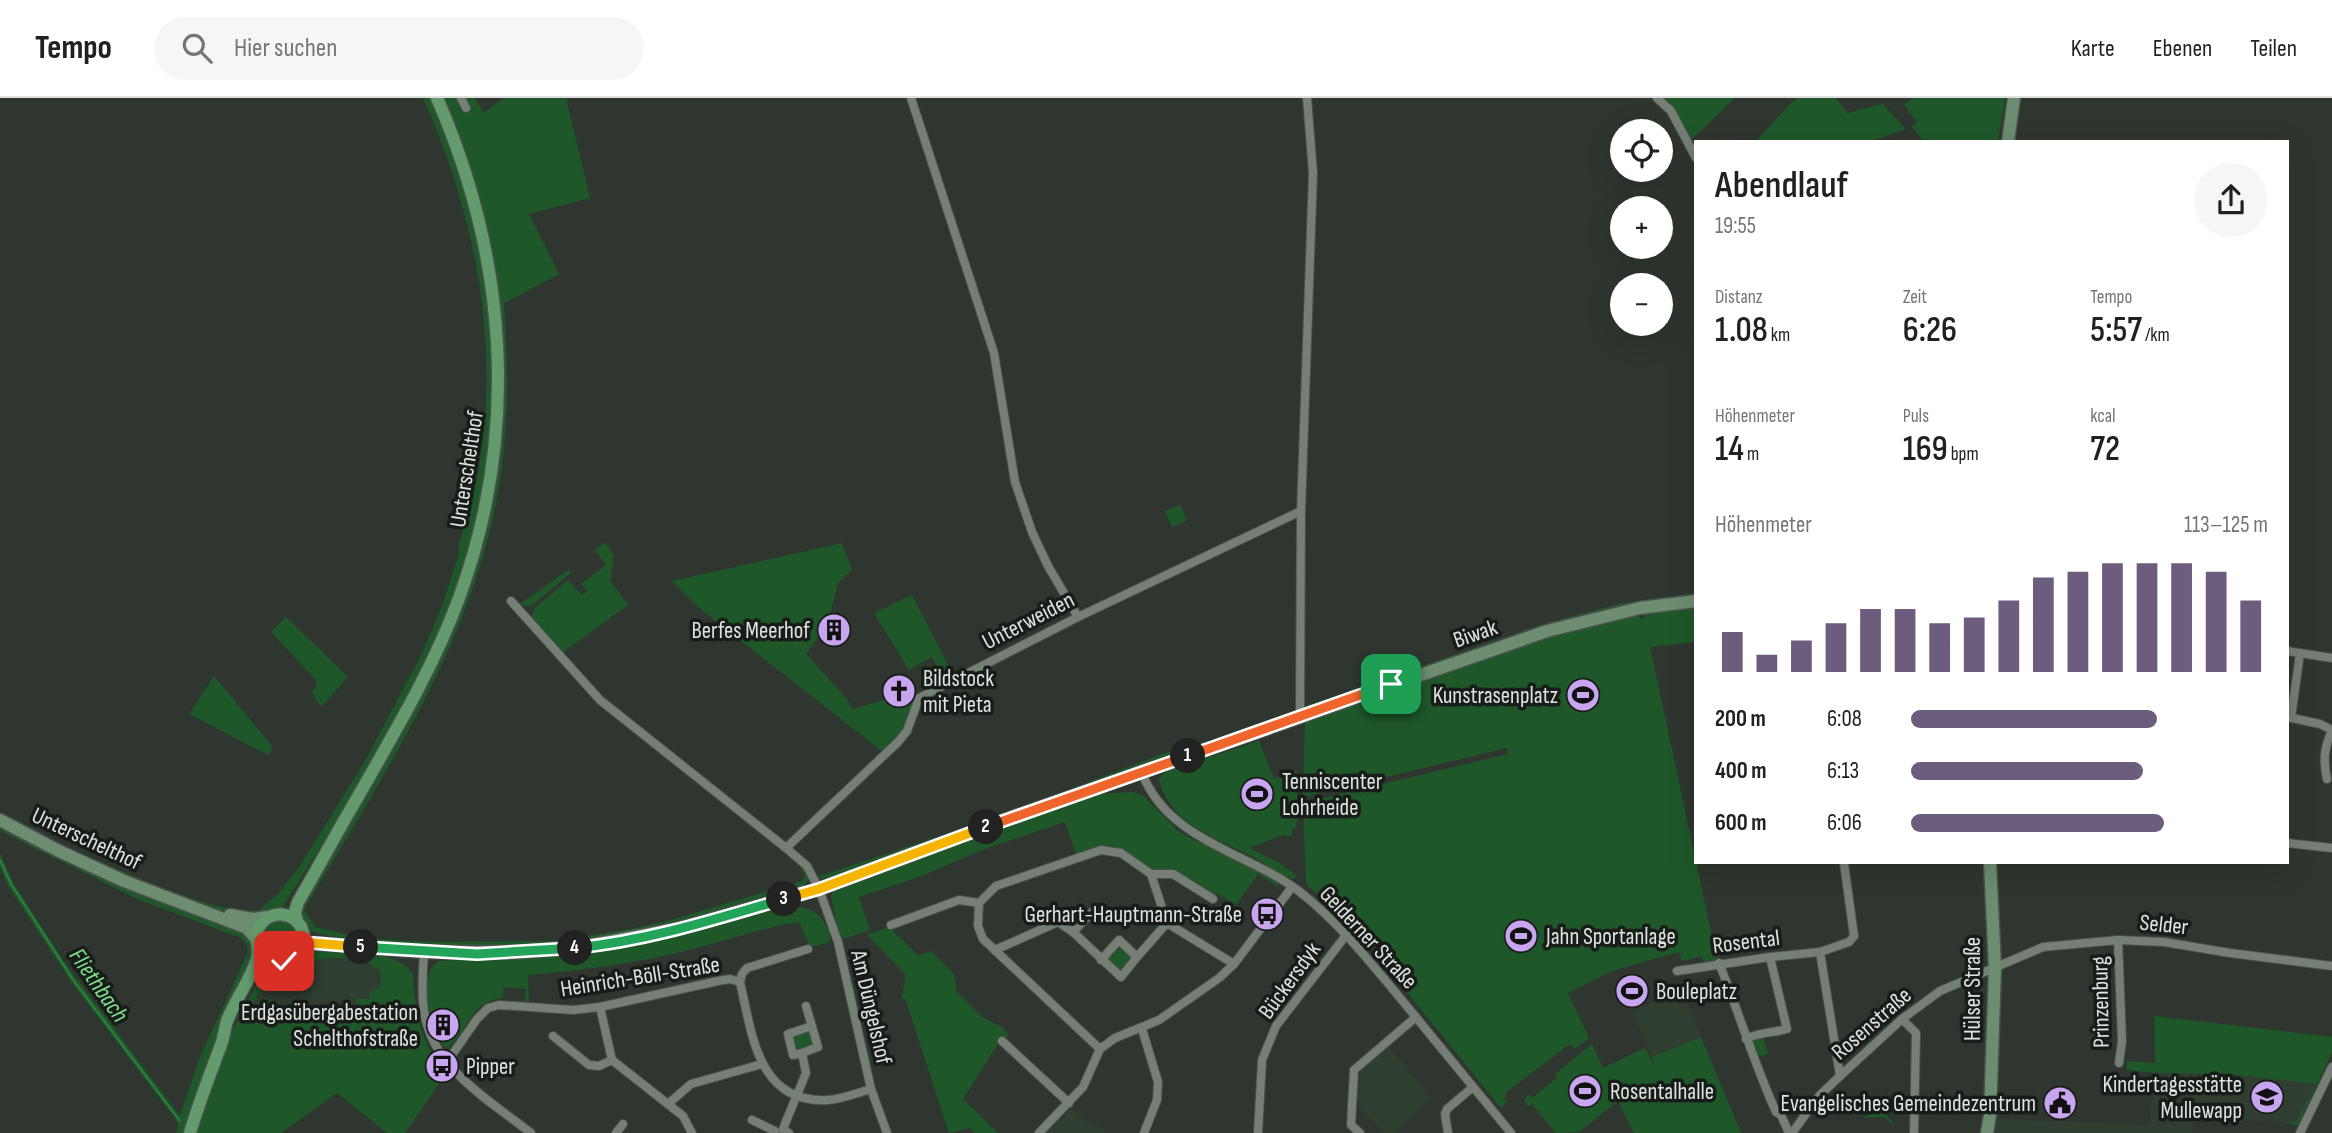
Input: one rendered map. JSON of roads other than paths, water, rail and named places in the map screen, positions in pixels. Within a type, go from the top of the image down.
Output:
[{"type":"main road","name":"Unterschelthof","points":[[300,926],[297,905],[396,730],[443,637],[459,596],[487,497],[498,414],[494,299],[474,196],[437,98]]},
{"type":"main road","name":"Unterschelthof","points":[[271,916],[288,903],[355,801]]},
{"type":"main road","points":[[190,1133],[227,1021],[257,958],[257,942],[259,927],[271,916],[287,915],[300,926],[302,947],[291,958],[277,961],[270,959],[260,952],[257,942]]},
{"type":"main road","points":[[223,1038],[233,1024],[262,965],[270,959]]},
{"type":"street","points":[[461,98],[466,108]]},
{"type":"street","points":[[911,98],[994,353],[1015,482],[1032,531],[1079,617]]},
{"type":"street","points":[[1300,716],[1301,511],[1313,173],[1307,98]]},
{"type":"street","points":[[1657,98],[1671,111],[1694,154]]},
{"type":"street","points":[[2008,140],[2014,98]]},
{"type":"street","name":"Unterweiden","points":[[786,848],[907,731],[919,698],[1079,617],[1301,511]]},
{"type":"street","points":[[512,601],[600,700],[807,866],[819,889]]},
{"type":"street","name":"Biwak","points":[[302,947],[313,943],[424,952],[520,953],[621,941],[713,920],[819,889],[1010,818],[1547,631],[1640,608],[1694,601]]},
{"type":"street","points":[[2289,651],[2332,657]]},
{"type":"street","points":[[2300,653],[2289,718],[2320,724],[2332,730],[2325,747],[2324,766],[2327,779]]},
{"type":"street","name":"Gelderner Straße","points":[[1142,773],[1152,793],[1178,822],[1199,837],[1244,858],[1292,887],[1347,934],[1511,1133]]},
{"type":"street","name":"Unterschelthof","points":[[0,820],[113,876],[247,928],[257,942]]},
{"type":"street","points":[[2289,843],[2332,848]]},
{"type":"street","points":[[1100,1049],[984,939],[978,926],[979,903],[996,886],[1101,850],[1121,853],[1151,874],[1173,874],[1213,899]]},
{"type":"street","name":"Rosental","points":[[1676,971],[1719,963],[1820,952],[1849,942],[1854,936],[1844,864]]},
{"type":"street","name":"Hülser Straße","points":[[1987,1133],[1990,1115],[1995,968],[1990,864]]},
{"type":"street","points":[[1151,874],[1167,923],[1234,964]]},
{"type":"street","points":[[1039,1133],[1083,1087],[1100,1049],[1115,1038],[1142,1029],[1158,1020],[1219,978],[1234,964],[1292,887]]},
{"type":"street","name":"Am Düngelshof","points":[[819,889],[838,942],[871,1089],[887,1133]]},
{"type":"street","points":[[891,925],[959,900],[979,903]]},
{"type":"street","name":"Unterschelthof","points":[[196,908],[248,919],[271,916]]},
{"type":"street","points":[[1073,932],[1093,911]]},
{"type":"street","points":[[995,950],[1058,922],[1073,932],[1121,977],[1167,923]]},
{"type":"street","name":"Biwak","points":[[300,926],[313,935],[344,944]]},
{"type":"street","name":"Bückersdyk","points":[[1258,1133],[1262,1060],[1276,1026],[1347,934]]},
{"type":"street","points":[[1101,960],[1119,940],[1137,957]]},
{"type":"street","name":"Selder","points":[[1995,968],[2043,947],[2118,940],[2164,942],[2227,953],[2332,965]]},
{"type":"street","name":"Prinzenburg","points":[[2118,940],[2122,1041],[2119,1063]]},
{"type":"street","name":"Heinrich-Böll-Straße","points":[[762,1064],[740,982],[742,974],[747,968],[808,949]]},
{"type":"street","points":[[424,952],[424,1011],[432,1038],[461,1078],[531,1133]]},
{"type":"street","points":[[1820,952],[1840,1076]]},
{"type":"street","points":[[1746,1039],[1755,1034],[1763,1035],[1787,1029],[1770,957]]},
{"type":"street","name":"Rosenstraße","points":[[1719,963],[1771,1101],[1790,1133],[1819,1096],[1902,1019],[1940,991],[1995,968]]},
{"type":"street","name":"Heinrich-Böll-Straße","points":[[447,1062],[477,1018],[488,1008],[499,1005],[573,1010],[600,1007],[718,981],[730,979],[740,982]]},
{"type":"street","points":[[806,1006],[812,1026],[818,1047],[793,1055],[788,1034],[812,1026]]},
{"type":"street","points":[[600,1007],[612,1060],[687,1120],[692,1133]]},
{"type":"street","points":[[1360,1133],[1351,1125],[1354,1070],[1416,1017]]},
{"type":"street","points":[[1902,1019],[1916,1032],[1914,1133]]},
{"type":"street","points":[[1142,1029],[1158,1082],[1157,1100],[1144,1133]]},
{"type":"street","points":[[553,1036],[589,1065],[604,1065],[612,1060]]},
{"type":"street","points":[[1002,1041],[1069,1103]]},
{"type":"street","points":[[752,1120],[780,1132],[806,1073],[802,1053]]},
{"type":"street","points":[[668,1104],[691,1084],[762,1064],[772,1078],[798,1095],[828,1100],[871,1089]]},
{"type":"street","points":[[2300,1133],[2332,1067]]},
{"type":"street","points":[[1448,1133],[1445,1114],[1447,1109],[1473,1087]]},
{"type":"street","name":"Hülser Straße","points":[[1990,1115],[1994,1133]]},
{"type":"street","points":[[616,1133],[623,1124]]},
{"type":"waterway","name":"Fliethbach","points":[[0,860],[11,884],[74,981],[180,1121]]},
{"type":"place","name":"Berfes Meerhof","points":[[834,630]]},
{"type":"place","name":"Bildstock mit Pieta","points":[[899,691]]},
{"type":"place","name":"Kunstrasenplatz","points":[[1583,695]]},
{"type":"place","name":"Tenniscenter Lohrheide","points":[[1257,794]]},
{"type":"place","name":"Gerhart-Hauptmann-Straße","points":[[1267,914]]},
{"type":"place","name":"Jahn Sportanlage","points":[[1521,936]]},
{"type":"place","name":"Bouleplatz","points":[[1632,991]]},
{"type":"place","name":"Erdgasübergabestation Schelthofstraße","points":[[443,1025]]},
{"type":"place","name":"Pipper","points":[[442,1066]]},
{"type":"place","name":"Rosentalhalle","points":[[1585,1091]]},
{"type":"place","name":"Kindertagesstätte Mullewapp","points":[[2267,1097]]},
{"type":"place","name":"Evangelisches Gemeindezentrum","points":[[2060,1103]]}]
